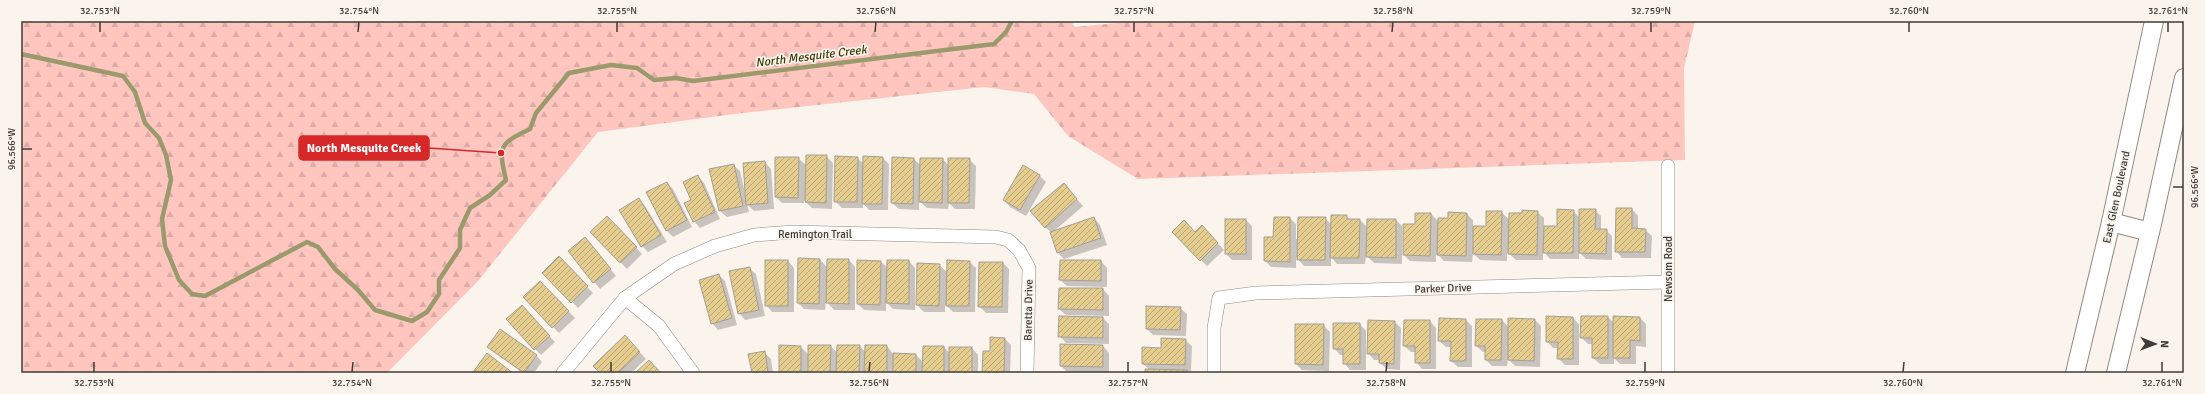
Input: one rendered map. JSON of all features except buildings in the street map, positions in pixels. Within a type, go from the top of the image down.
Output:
[{"type":"main road","name":"East Glen Boulevard","points":[[2075,373],[2111,222],[2154,21]]},
{"type":"main road","points":[[2116,373],[2150,232],[2184,78]]},
{"type":"main road","points":[[2111,222],[2150,232]]},
{"type":"street","name":"Newsom Road","points":[[1668,166],[1668,373]]},
{"type":"street","name":"Remington Trail","points":[[563,373],[625,298],[674,264],[715,246],[754,235],[793,232],[996,237],[1008,240],[1019,250]]},
{"type":"street","name":"Baretta Drive","points":[[1019,250],[1029,268],[1027,373]]},
{"type":"street","name":"Parker Drive","points":[[1214,373],[1214,328],[1219,298],[1264,293],[1667,282]]},
{"type":"street","points":[[625,298],[659,326],[693,373]]},
{"type":"green space","points":[[21,21],[1071,21],[1075,27],[1137,21],[1695,21],[1684,68],[1685,160],[1138,179],[1068,136],[1034,94],[984,87],[734,114],[598,132],[478,281],[387,373],[21,373]]},
{"type":"waterway","name":"North Mesquite Creek","points":[[21,54],[123,76],[135,92],[145,123],[159,138],[166,155],[171,180],[162,219],[165,246],[179,280],[192,294],[205,296],[307,242],[318,247],[335,269],[358,290],[375,310],[412,321],[427,312],[439,294],[439,280],[460,248],[460,230],[470,208],[490,195],[506,180],[502,160],[503,147],[512,139],[530,129],[536,113],[569,73],[611,65],[637,68],[654,80],[676,78],[693,81],[994,44],[1006,32],[1012,21]]},
{"type":"place","name":"North Mesquite Creek","points":[[501,153]]}]
